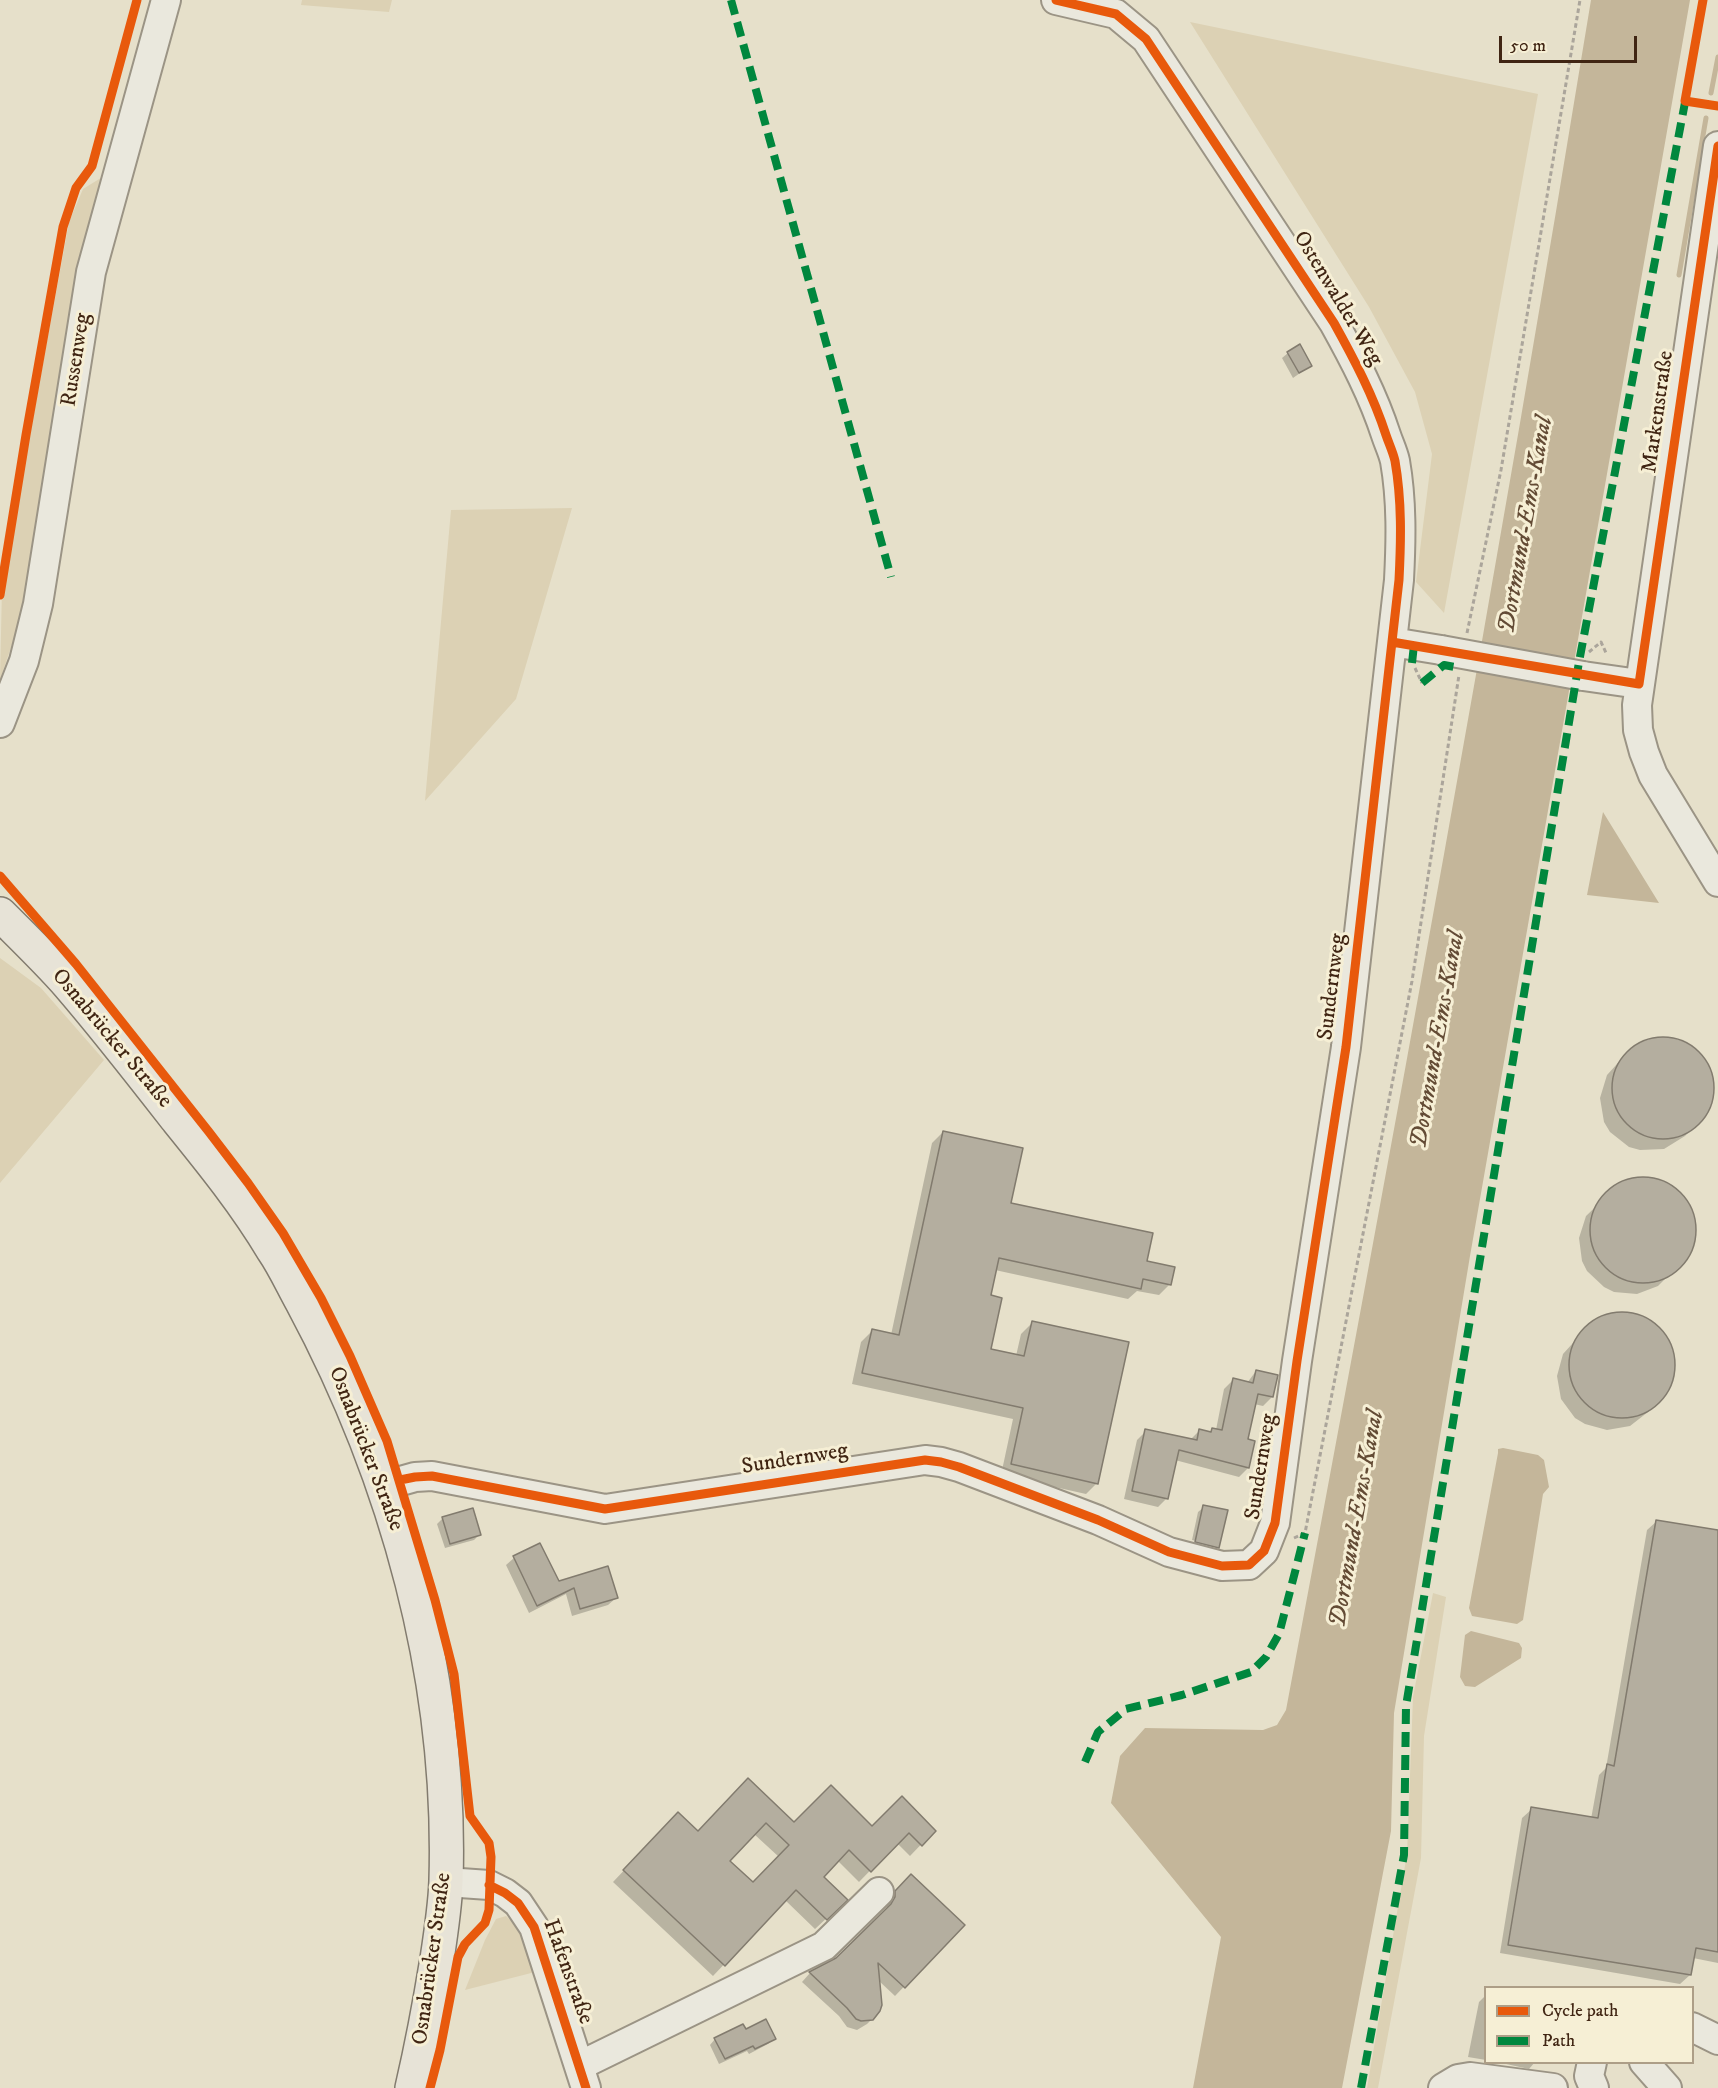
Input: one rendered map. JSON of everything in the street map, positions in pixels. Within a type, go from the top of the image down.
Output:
[{"type":"main road","name":"Osnabrücker Straße","points":[[0,914],[68,984],[131,1061],[221,1176],[273,1249],[324,1344],[361,1425],[383,1486],[415,1596],[433,1676],[445,1788],[446,1882],[443,1917],[427,2019],[412,2088]]},
{"type":"street","name":"Russenweg","points":[[0,723],[24,661],[38,604],[91,272],[166,0]]},
{"type":"street","name":"Ostenwalder Weg","points":[[1056,0],[1116,14],[1146,39],[1334,323],[1361,372],[1380,415],[1394,459],[1399,499],[1400,580],[1392,642]]},
{"type":"street","name":"Markenstraße","points":[[1639,684],[1718,146]]},
{"type":"street","points":[[1392,642],[1451,659],[1639,684],[1638,729],[1653,775],[1718,882]]},
{"type":"street","name":"Sundernweg","points":[[383,1486],[415,1476],[432,1476],[605,1509],[925,1460],[941,1461],[1098,1520],[1169,1552],[1222,1566],[1249,1565],[1264,1551],[1275,1523],[1297,1361],[1346,1047],[1392,642]]},
{"type":"street","name":"Hafenstraße","points":[[446,1882],[489,1885],[518,1903],[534,1927],[583,2077]]},
{"type":"street","points":[[583,2077],[824,1946],[879,1892]]},
{"type":"street","points":[[1694,2028],[1718,2040]]},
{"type":"street","points":[[1592,2064],[1589,2076],[1594,2088]]},
{"type":"street","points":[[1646,2064],[1667,2088]]},
{"type":"street","points":[[1443,2088],[1458,2079],[1470,2077],[1553,2088]]},
{"type":"path","points":[[1467,633],[1502,470],[1580,0]]},
{"type":"path","points":[[1601,642],[1608,657]]},
{"type":"path","points":[[1264,1551],[1305,1533],[1412,981],[1451,659]]},
{"type":"path","points":[[1412,663],[1422,682]]},
{"type":"shaded area","points":[[302,0],[392,0],[389,12],[301,5]]},
{"type":"shaded area","points":[[1190,22],[1538,94],[1444,613],[1416,582],[1432,454],[1415,392],[1369,307]]},
{"type":"shaded area","points":[[104,176],[26,603],[0,680],[2,587],[69,222],[83,189]]},
{"type":"shaded area","points":[[572,508],[516,699],[425,801],[451,510]]},
{"type":"shaded area","points":[[0,958],[41,988],[104,1060],[0,1183]]},
{"type":"shaded area","points":[[1433,1593],[1446,1597],[1424,1736],[1421,1858],[1378,2088],[1367,2088],[1407,1854],[1413,1697]]},
{"type":"shaded area","points":[[506,1916],[520,1929],[539,1971],[465,1990],[496,1919]]},
{"type":"water","name":"Dortmund-Ems-Kanal","points":[[1591,0],[1690,0],[1470,1256],[1394,1713],[1391,1831],[1342,2088],[1193,2088],[1221,1937],[1111,1803],[1120,1756],[1145,1728],[1263,1730],[1277,1725],[1286,1710],[1444,856]]},
{"type":"water","points":[[1603,812],[1659,903],[1587,895]]},
{"type":"water","points":[[1498,1449],[1538,1455],[1544,1460],[1549,1487],[1543,1494],[1523,1620],[1517,1624],[1472,1616],[1469,1608]]},
{"type":"water","points":[[1471,1631],[1519,1643],[1522,1648],[1521,1658],[1475,1687],[1465,1686],[1460,1677],[1465,1635]]},
{"type":"building","points":[[1300,344],[1312,366],[1299,373],[1287,352]]},
{"type":"building","points":[[1663,1037],[1692,1045],[1706,1059],[1714,1088],[1706,1117],[1692,1131],[1663,1139],[1634,1131],[1620,1117],[1612,1088],[1620,1059],[1634,1045]]},
{"type":"building","points":[[943,1131],[1023,1148],[1011,1203],[1153,1233],[1147,1261],[1175,1267],[1171,1285],[1143,1279],[1141,1289],[999,1258],[991,1295],[1002,1298],[991,1349],[1024,1356],[1032,1321],[1129,1342],[1098,1484],[1011,1464],[1023,1408],[862,1373],[872,1329],[899,1335]]},
{"type":"building","points":[[1643,1177],[1663,1181],[1680,1193],[1692,1210],[1696,1230],[1692,1250],[1680,1267],[1663,1279],[1643,1283],[1623,1279],[1606,1267],[1594,1250],[1590,1230],[1594,1210],[1606,1193],[1623,1181]]},
{"type":"building","points":[[1622,1312],[1642,1316],[1660,1327],[1671,1345],[1675,1365],[1671,1385],[1660,1403],[1642,1414],[1622,1418],[1602,1414],[1584,1403],[1573,1385],[1569,1365],[1573,1345],[1584,1327],[1602,1316]]},
{"type":"building","points":[[1256,1370],[1278,1375],[1273,1397],[1258,1394],[1248,1439],[1255,1441],[1249,1468],[1179,1450],[1168,1499],[1132,1491],[1145,1429],[1197,1440],[1199,1429],[1211,1432],[1212,1428],[1222,1430],[1233,1378],[1253,1383]]},
{"type":"building","points":[[1203,1505],[1228,1510],[1219,1548],[1195,1542]]},
{"type":"building","points":[[473,1508],[481,1535],[450,1544],[442,1517]]},
{"type":"building","points":[[1656,1520],[1718,1530],[1718,1952],[1696,1948],[1691,1975],[1508,1945],[1531,1807],[1598,1818],[1607,1764],[1614,1766]]},
{"type":"building","points":[[540,1543],[559,1581],[608,1566],[618,1598],[580,1609],[574,1588],[537,1606],[513,1556]]},
{"type":"building","points":[[748,1778],[794,1822],[831,1785],[872,1826],[902,1796],[936,1831],[922,1846],[909,1833],[871,1872],[849,1850],[824,1877],[848,1900],[827,1920],[796,1890],[725,1966],[623,1870],[678,1812],[698,1831]],"holes":[[[766,1823],[789,1845],[753,1882],[730,1861]]]},
{"type":"building","points":[[911,1874],[965,1925],[905,1988],[878,1963],[882,2005],[873,2020],[861,2021],[856,2019],[809,1972],[836,1958],[891,1904],[895,1891]]},
{"type":"building","points":[[766,2019],[776,2039],[755,2049],[753,2046],[725,2059],[714,2038],[743,2024],[746,2029]]},
{"type":"waterway","points":[[1711,93],[1718,57]]},
{"type":"waterway","points":[[1679,275],[1706,118]]},
{"type":"marked path","points":[[731,0],[891,577]]},
{"type":"marked path","points":[[1361,2088],[1404,1855],[1406,1706],[1579,662],[1686,97]]},
{"type":"marked path","points":[[1412,663],[1414,645]]},
{"type":"marked path","points":[[1422,683],[1444,665],[1460,668]]},
{"type":"marked path","points":[[1085,1762],[1098,1732],[1126,1709],[1182,1695],[1251,1672],[1266,1657],[1279,1634],[1305,1533]]},
{"type":"cycle path","points":[[0,595],[63,227],[76,188],[92,166],[137,0]]},
{"type":"cycle path","points":[[400,1480],[432,1476],[605,1509],[925,1460],[959,1467],[1098,1520],[1169,1552],[1222,1566],[1249,1565],[1264,1551],[1275,1523],[1297,1361],[1346,1047],[1399,580],[1399,491],[1395,461],[1375,406],[1334,323],[1146,39],[1116,14],[1056,0]]},
{"type":"cycle path","points":[[1703,0],[1685,101],[1718,106]]},
{"type":"cycle path","points":[[1392,642],[1639,684],[1718,146]]},
{"type":"cycle path","points":[[0,876],[76,964],[209,1132],[283,1233],[321,1298],[350,1356],[387,1441],[435,1600],[454,1674],[470,1816],[489,1843],[491,1857],[489,1910],[485,1923],[465,1944],[458,1957],[440,2050],[430,2088]]},
{"type":"cycle path","points":[[489,1885],[518,1903],[534,1927],[586,2088]]}]
